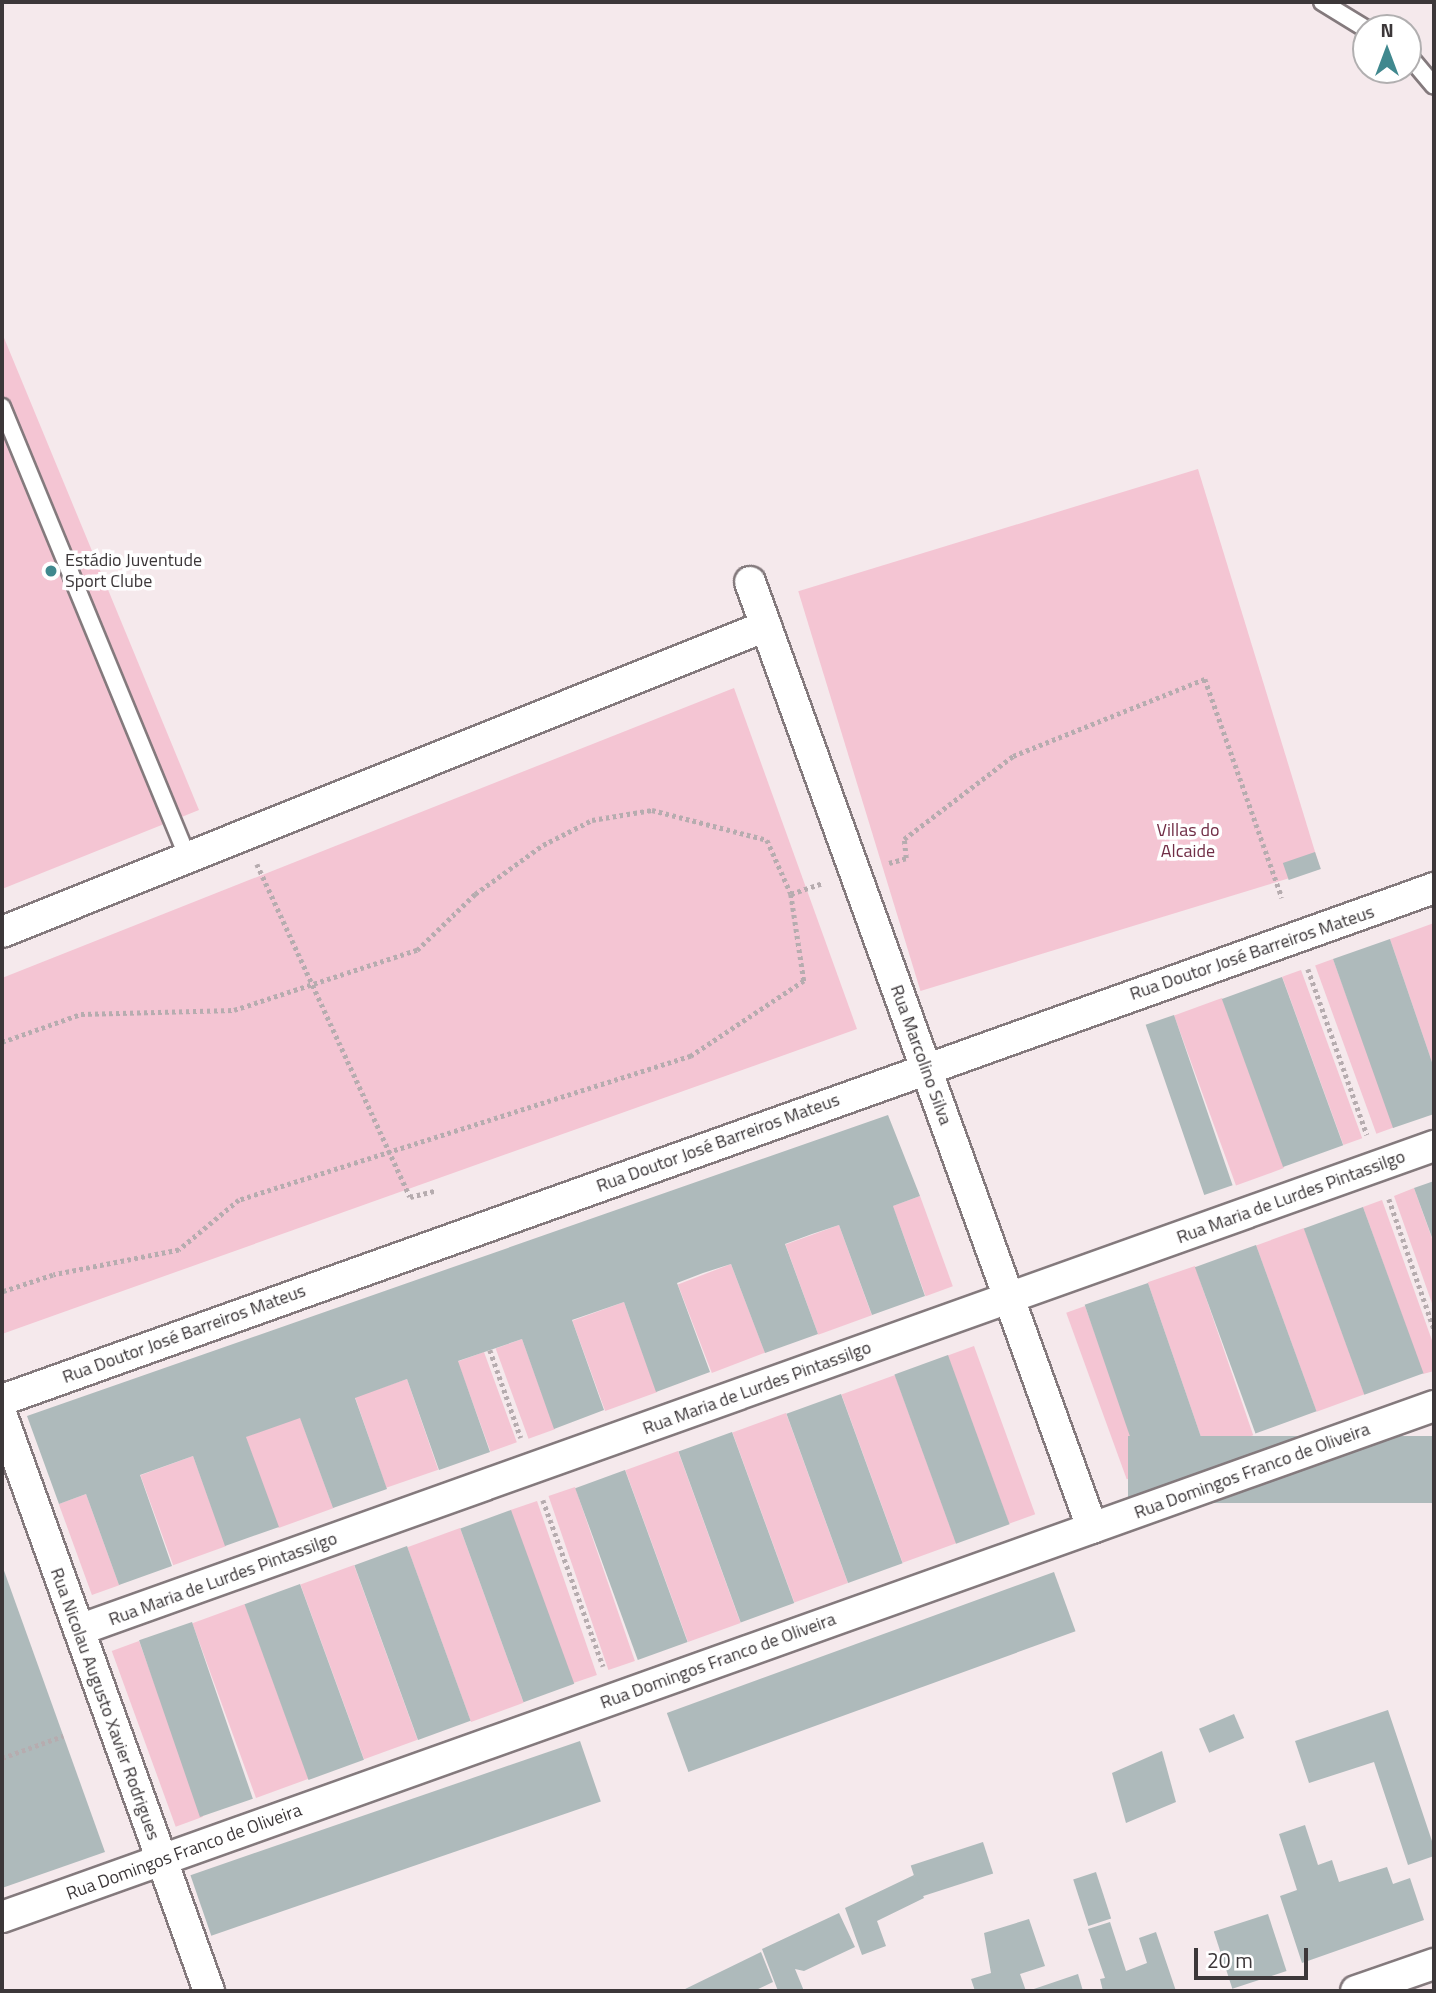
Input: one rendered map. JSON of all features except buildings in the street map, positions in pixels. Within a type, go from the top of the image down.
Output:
[{"type":"street","name":"Rua Marcolino Silva","points":[[750,582],[1092,1528]]},
{"type":"street","points":[[2,932],[765,626]]},
{"type":"street","name":"Rua Doutor José Barreiros Mateus","points":[[2,1400],[1434,888]]},
{"type":"street","name":"Rua Maria de Lurdes Pintassilgo","points":[[79,1630],[1434,1146]]},
{"type":"street","name":"Rua Domingos Franco de Oliveira","points":[[2,1917],[1434,1406]]},
{"type":"street","name":"Rua Nicolau Augusto Xavier Rodrigues","points":[[2,1416],[209,1991]]},
{"type":"street","points":[[1356,1991],[1434,1964]]},
{"type":"lane","points":[[1322,2],[1352,20]]},
{"type":"lane","points":[[1422,72],[1434,86]]},
{"type":"lane","points":[[2,407],[188,858]]},
{"type":"path","points":[[906,858],[904,839],[1013,756],[1205,679],[1282,898]]},
{"type":"path","points":[[2,1042],[81,1014],[234,1010],[417,950],[475,894],[543,845],[593,820],[652,810],[767,840],[791,894],[804,981],[691,1055],[239,1200],[178,1250],[53,1275],[2,1292]]},
{"type":"path","points":[[248,835],[263,885],[410,1197],[434,1191]]},
{"type":"path","points":[[1308,968],[1368,1137]]},
{"type":"path","points":[[1389,1198],[1434,1329]]},
{"type":"path","points":[[490,1350],[522,1440]]},
{"type":"path","points":[[543,1499],[606,1673]]},
{"type":"path","points":[[2,1758],[63,1736]]},
{"type":"green space","name":"Estádio Juventude Sport Clube","points":[[2,333],[199,810],[2,889]]},
{"type":"green space","name":"Villas do Alcaide","points":[[1198,469],[1320,869],[920,991],[798,591]]},
{"type":"green space","points":[[734,688],[857,1029],[2,1334],[2,978]]},
{"type":"green space","points":[[1434,923],[1434,1068],[1390,939]]},
{"type":"green space","points":[[1333,959],[1394,1127],[1376,1134],[1315,965]]},
{"type":"green space","points":[[1301,970],[1362,1138],[1343,1145],[1282,977]]},
{"type":"green space","points":[[1222,998],[1284,1168],[1236,1186],[1174,1015]]},
{"type":"green space","points":[[1414,1188],[1434,1244],[1434,1309],[1394,1196]]},
{"type":"green space","points":[[920,1196],[953,1286],[926,1296],[893,1206]]},
{"type":"green space","points":[[1382,1200],[1434,1346],[1434,1371],[1423,1374],[1363,1207]]},
{"type":"green space","points":[[839,1225],[872,1315],[818,1335],[785,1244]]},
{"type":"green space","points":[[1304,1228],[1365,1394],[1317,1412],[1256,1245]]},
{"type":"green space","points":[[731,1264],[765,1353],[712,1373],[678,1284]]},
{"type":"green space","points":[[1195,1266],[1253,1435],[1206,1452],[1148,1282]]},
{"type":"green space","points":[[624,1302],[657,1392],[605,1411],[572,1321]]},
{"type":"green space","points":[[1085,1306],[1146,1472],[1127,1479],[1066,1313]]},
{"type":"green space","points":[[522,1339],[555,1429],[529,1439],[496,1349]]},
{"type":"green space","points":[[974,1346],[1035,1514],[1009,1524],[948,1356]]},
{"type":"green space","points":[[484,1352],[517,1442],[491,1452],[458,1362]]},
{"type":"green space","points":[[895,1375],[956,1543],[903,1563],[841,1394]]},
{"type":"green space","points":[[407,1379],[438,1470],[386,1488],[355,1397]]},
{"type":"green space","points":[[786,1413],[848,1583],[794,1603],[732,1432]]},
{"type":"green space","points":[[300,1417],[333,1508],[279,1528],[245,1437]]},
{"type":"green space","points":[[678,1451],[741,1623],[688,1642],[625,1470]]},
{"type":"green space","points":[[193,1456],[226,1546],[173,1565],[140,1475]]},
{"type":"green space","points":[[575,1487],[635,1661],[608,1670],[549,1496]]},
{"type":"green space","points":[[86,1494],[119,1585],[92,1595],[59,1504]]},
{"type":"green space","points":[[537,1501],[597,1675],[570,1684],[511,1510]]},
{"type":"green space","points":[[460,1528],[524,1703],[471,1722],[407,1547]]},
{"type":"green space","points":[[354,1565],[418,1740],[364,1759],[300,1584]]},
{"type":"green space","points":[[245,1604],[309,1779],[256,1798],[192,1623]]},
{"type":"green space","points":[[139,1641],[203,1817],[176,1827],[112,1651]]},
{"type":"place","name":"Estádio Juventude Sport Clube","points":[[51,571]]}]
